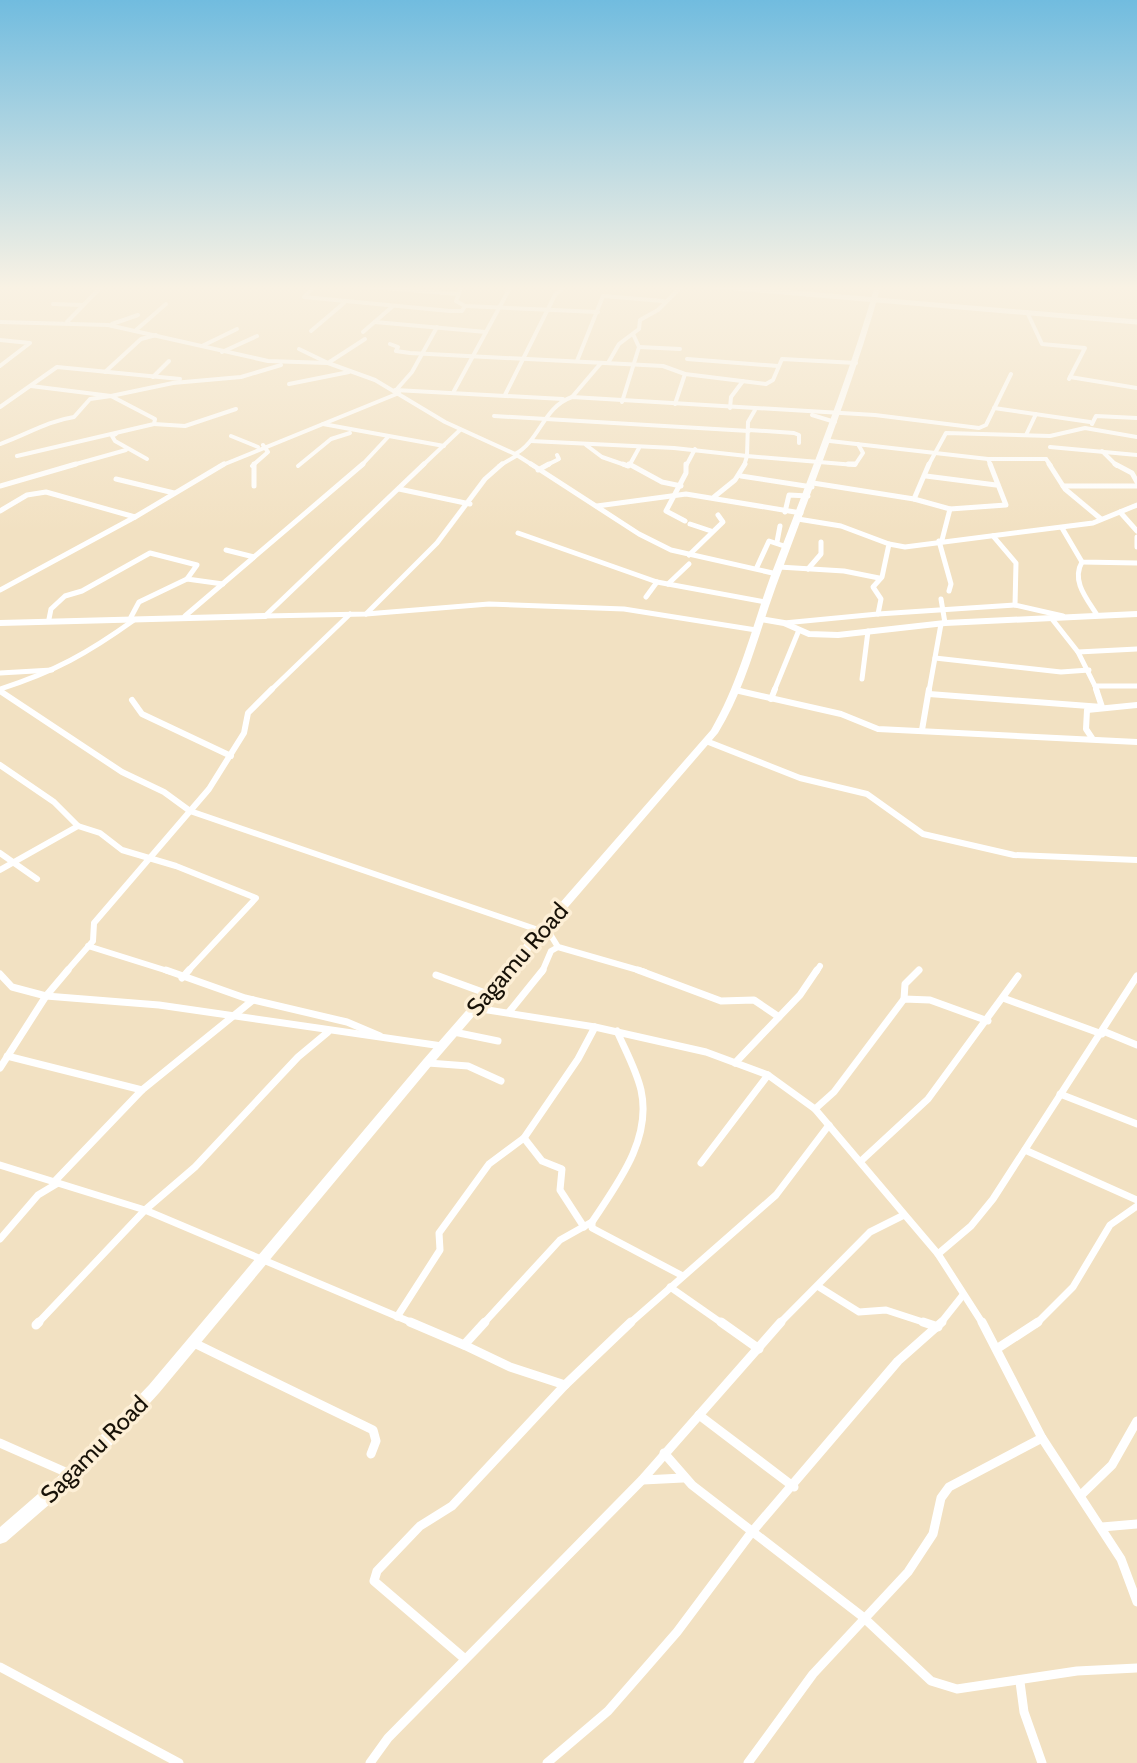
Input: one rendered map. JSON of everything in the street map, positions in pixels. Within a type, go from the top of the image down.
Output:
[{"type":"highway","name":"Sagamu Road","points":[[0,1537],[71,1475],[194,1343],[427,1063],[706,741],[728,710],[778,570],[782,544],[800,516],[854,368]]},
{"type":"street","points":[[0,407],[55,368]]},
{"type":"street","points":[[69,368],[195,383]]},
{"type":"street","points":[[105,372],[109,368]]},
{"type":"street","points":[[153,377],[162,368]]},
{"type":"street","points":[[0,444],[26,435],[51,420],[74,417],[90,399],[145,387],[250,375],[270,368]]},
{"type":"street","points":[[344,368],[397,392],[460,430],[515,455],[639,534],[689,555],[778,570],[808,569],[879,578]]},
{"type":"street","points":[[397,392],[414,368]]},
{"type":"street","points":[[454,391],[467,368]]},
{"type":"street","points":[[505,395],[519,368]]},
{"type":"street","points":[[572,397],[597,368]]},
{"type":"street","points":[[622,402],[633,368]]},
{"type":"street","points":[[671,368],[685,374],[770,383],[777,368]]},
{"type":"street","points":[[1075,368],[1070,378],[1137,387]]},
{"type":"street","points":[[289,384],[353,371]]},
{"type":"street","points":[[675,404],[685,374]]},
{"type":"street","points":[[0,590],[110,533],[174,493],[260,446],[323,424],[397,392],[454,391],[563,399],[572,397],[979,428],[986,425],[1011,374]]},
{"type":"street","points":[[730,408],[731,397],[743,381]]},
{"type":"street","points":[[31,386],[111,396],[155,419],[154,424]]},
{"type":"street","points":[[0,396],[11,397]]},
{"type":"street","points":[[366,614],[414,568],[470,504],[487,474],[523,451],[535,430],[563,399]]},
{"type":"street","points":[[994,408],[1090,422],[1102,415],[1137,418]]},
{"type":"street","points":[[17,456],[58,443],[116,434],[154,424],[162,427],[191,422],[236,409]]},
{"type":"street","points":[[714,497],[746,469],[748,422],[755,410]]},
{"type":"street","points":[[808,413],[837,417]]},
{"type":"street","points":[[1026,435],[1036,414]]},
{"type":"street","points":[[494,416],[798,434],[799,443]]},
{"type":"street","points":[[914,499],[946,433],[1042,436],[1085,428],[1093,424],[1090,422]]},
{"type":"street","points":[[323,424],[353,432],[444,446]]},
{"type":"street","points":[[1085,428],[1137,437]]},
{"type":"street","points":[[265,616],[460,430]]},
{"type":"street","points":[[298,466],[331,439],[353,432]]},
{"type":"street","points":[[116,434],[112,436],[115,441],[126,450],[147,459]]},
{"type":"street","points":[[231,436],[268,452],[252,466],[254,486]]},
{"type":"street","points":[[1042,436],[1050,441],[1046,459]]},
{"type":"street","points":[[185,616],[371,458],[388,437]]},
{"type":"street","points":[[531,441],[695,449],[857,464],[863,453],[858,444]]},
{"type":"street","points":[[830,441],[988,459],[1046,459]]},
{"type":"street","points":[[586,445],[602,457],[662,482],[684,496],[714,497],[785,512],[905,547],[1062,528],[1101,519],[1137,505]]},
{"type":"street","points":[[1050,447],[1099,449],[1137,455]]},
{"type":"street","points":[[628,466],[639,448]]},
{"type":"street","points":[[695,449],[686,462],[686,473],[666,511],[711,531]]},
{"type":"street","points":[[1063,486],[1137,484],[1132,473],[1118,468],[1099,449]]},
{"type":"street","points":[[0,486],[126,450]]},
{"type":"street","points":[[538,470],[559,459],[557,455]]},
{"type":"street","points":[[741,476],[811,489],[914,499],[950,509],[1006,505],[988,459]]},
{"type":"street","points":[[1046,459],[1063,486],[1101,519]]},
{"type":"street","points":[[926,476],[996,485]]},
{"type":"street","points":[[116,479],[174,493]]},
{"type":"street","points":[[399,489],[470,504]]},
{"type":"street","points":[[785,512],[789,495],[811,489]]},
{"type":"street","points":[[597,506],[677,491]]},
{"type":"street","points":[[0,511],[27,495],[46,492],[135,517]]},
{"type":"street","points":[[949,591],[951,584],[941,541],[950,509]]},
{"type":"street","points":[[1120,512],[1137,531]]},
{"type":"street","points":[[689,555],[723,522],[718,515]]},
{"type":"street","points":[[757,567],[769,541],[782,544],[780,526]]},
{"type":"street","points":[[1062,528],[1082,562]]},
{"type":"street","points":[[518,533],[657,582],[765,602]]},
{"type":"street","points":[[993,536],[1016,563],[1015,605]]},
{"type":"street","points":[[1137,537],[1137,547]]},
{"type":"street","points":[[808,569],[821,554],[821,542]]},
{"type":"street","points":[[878,614],[881,599],[874,593],[873,587],[879,578],[889,544]]},
{"type":"street","points":[[226,550],[254,557]]},
{"type":"street","points":[[0,690],[86,655],[134,617],[139,602],[187,579],[197,565],[150,553],[82,591],[65,596],[51,609],[49,619]]},
{"type":"street","points":[[1082,562],[1137,563]]},
{"type":"street","points":[[1082,562],[1078,569],[1080,589],[1097,615]]},
{"type":"street","points":[[668,584],[689,564]]},
{"type":"street","points":[[187,579],[223,584]]},
{"type":"street","points":[[646,597],[657,582]]},
{"type":"street","points":[[922,730],[943,624],[941,599]]},
{"type":"street","points":[[0,623],[49,619],[366,614],[489,604],[624,609],[758,625],[1015,605],[1063,616]]},
{"type":"street","points":[[0,1068],[46,996],[93,941],[94,923],[152,858],[231,756],[249,725],[248,713],[350,614]]},
{"type":"street","points":[[784,623],[822,635],[1063,616],[1137,614]]},
{"type":"street","points":[[1052,619],[1089,670],[1102,707]]},
{"type":"street","points":[[771,699],[799,630]]},
{"type":"street","points":[[862,679],[868,631]]},
{"type":"street","points":[[1078,652],[1137,649]]},
{"type":"street","points":[[935,658],[1061,672],[1089,670]]},
{"type":"street","points":[[0,673],[55,669]]},
{"type":"street","points":[[1095,686],[1137,686]]},
{"type":"street","points":[[0,690],[122,772],[164,792],[190,811],[550,934],[558,947],[657,976],[721,1001],[754,1000],[779,1017]]},
{"type":"street","points":[[735,690],[841,714],[872,728],[1137,742]]},
{"type":"street","points":[[929,694],[1102,707],[1137,705]]},
{"type":"street","points":[[132,700],[142,714],[231,756]]},
{"type":"street","points":[[1092,738],[1086,729],[1087,710],[1102,707]]},
{"type":"street","points":[[706,741],[800,778],[867,794],[923,834],[1014,855],[1137,860]]},
{"type":"street","points":[[0,765],[45,799],[71,812],[78,826],[100,833],[122,850],[152,858],[256,898],[182,978]]},
{"type":"street","points":[[0,870],[78,826]]},
{"type":"street","points":[[0,853],[37,879]]},
{"type":"street","points":[[88,946],[121,954],[182,978],[253,1000],[343,1019],[387,1039]]},
{"type":"street","points":[[509,1012],[521,992],[548,967],[551,951],[558,947]]},
{"type":"street","points":[[735,1063],[779,1017],[820,966]]},
{"type":"street","points":[[815,1109],[834,1092],[904,999],[905,984],[919,970]]},
{"type":"street","points":[[0,974],[8,984],[46,996],[159,1005],[328,1032],[442,1046]]},
{"type":"street","points":[[436,975],[488,994]]},
{"type":"street","points":[[861,1161],[894,1138],[929,1099],[1018,976]]},
{"type":"street","points":[[938,1254],[971,1226],[1103,1033],[1137,976]]},
{"type":"street","points":[[1003,998],[1137,1045]]},
{"type":"street","points":[[904,999],[930,1000],[988,1021]]},
{"type":"street","points":[[0,1239],[38,1195],[56,1182],[142,1090],[253,1000]]},
{"type":"street","points":[[475,1008],[617,1031],[706,1052],[768,1075],[815,1109],[938,1254],[998,1348],[1042,1438],[1121,1559],[1137,1602]]},
{"type":"street","points":[[397,1317],[440,1250],[439,1233],[489,1164],[524,1138],[595,1027]]},
{"type":"street","points":[[464,1345],[560,1240],[588,1225],[624,1176],[644,1119],[641,1090],[617,1031]]},
{"type":"street","points":[[36,1325],[145,1210],[195,1167],[298,1057],[328,1032]]},
{"type":"street","points":[[454,1032],[498,1041]]},
{"type":"street","points":[[7,1056],[142,1090]]},
{"type":"street","points":[[427,1063],[468,1066],[501,1081]]},
{"type":"street","points":[[701,1163],[768,1075]]},
{"type":"street","points":[[1060,1094],[1137,1124]]},
{"type":"street","points":[[465,1659],[374,1581],[374,1577],[420,1526],[452,1506],[565,1385],[681,1275],[776,1195],[829,1125]]},
{"type":"street","points":[[524,1138],[542,1161],[562,1169],[560,1190],[597,1233],[681,1275]]},
{"type":"street","points":[[998,1348],[1031,1329],[1073,1287],[1110,1225],[1137,1203],[1025,1150]]},
{"type":"street","points":[[0,1165],[145,1210],[510,1367],[565,1385]]},
{"type":"street","points":[[370,1763],[388,1738],[642,1480],[789,1313],[819,1287],[870,1232],[904,1215]]},
{"type":"street","points":[[670,1287],[759,1349]]},
{"type":"street","points":[[819,1287],[859,1312],[886,1310],[938,1327]]},
{"type":"street","points":[[547,1763],[608,1711],[677,1632],[751,1533],[794,1487],[898,1361],[938,1327],[963,1295]]},
{"type":"street","points":[[194,1343],[373,1430],[376,1441],[371,1454]]},
{"type":"street","points":[[699,1415],[794,1487]]},
{"type":"street","points":[[1081,1495],[1112,1465],[1137,1421]]},
{"type":"street","points":[[748,1763],[813,1674],[908,1572],[933,1534],[941,1498],[949,1487],[1042,1438]]},
{"type":"street","points":[[0,1443],[71,1475]]},
{"type":"street","points":[[664,1453],[683,1478],[863,1617],[931,1681],[943,1687],[957,1689],[1020,1682],[1077,1671],[1137,1668]]},
{"type":"street","points":[[642,1480],[683,1478]]},
{"type":"street","points":[[1102,1527],[1137,1524]]},
{"type":"street","points":[[0,1667],[179,1763]]},
{"type":"street","points":[[1020,1682],[1024,1712],[1042,1763]]}]
